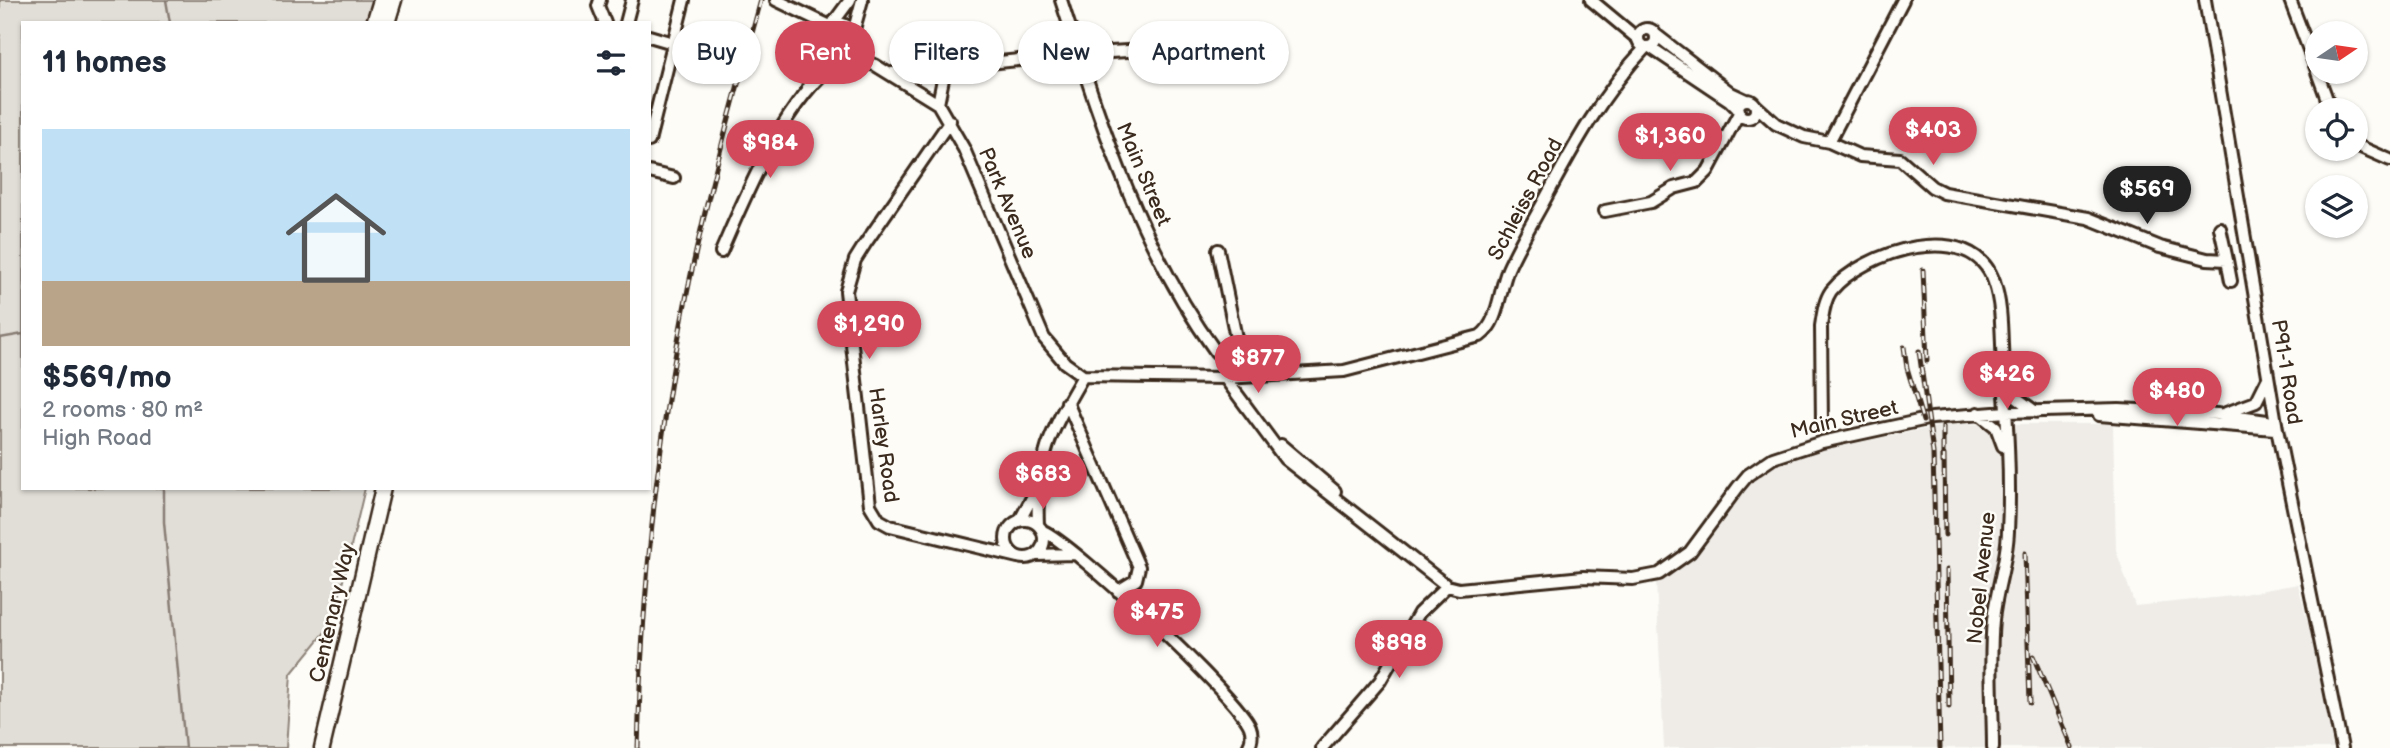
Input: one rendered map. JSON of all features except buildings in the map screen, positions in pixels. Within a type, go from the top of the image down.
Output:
[{"type":"main road","points":[[375,21],[381,0]]},
{"type":"main road","points":[[388,21],[394,0]]},
{"type":"main road","name":"Centenary Way","points":[[322,748],[383,490]]},
{"type":"street","points":[[600,0],[598,6],[604,21]]},
{"type":"street","points":[[627,21],[632,0]]},
{"type":"street","points":[[679,21],[684,0]]},
{"type":"street","points":[[832,21],[850,0]]},
{"type":"street","points":[[857,21],[862,0]]},
{"type":"street","name":"Main Street","points":[[1061,0],[1067,21]]},
{"type":"street","points":[[1591,0],[1729,100],[1744,114],[1776,124],[1804,137],[1829,142],[1860,156],[1900,159],[1932,187],[1955,197],[2088,218],[2160,247],[2207,259],[2227,260]]},
{"type":"street","points":[[1829,142],[1903,0]]},
{"type":"street","name":"P91-1 Road","points":[[2205,0],[2277,429],[2342,748]]},
{"type":"street","points":[[2290,0],[2305,39]]},
{"type":"street","points":[[780,3],[823,21]]},
{"type":"street","points":[[780,3],[802,21]]},
{"type":"street","points":[[651,37],[672,43]]},
{"type":"street","points":[[1645,40],[1751,103],[1776,124]]},
{"type":"street","name":"Schleiss Road","points":[[1244,377],[1344,371],[1460,342],[1487,331],[1511,262],[1588,124],[1645,40]]},
{"type":"street","points":[[651,133],[672,47]]},
{"type":"street","name":"Park Avenue","points":[[875,65],[889,72]]},
{"type":"street","points":[[721,252],[754,175],[809,84]]},
{"type":"street","points":[[802,99],[817,84]]},
{"type":"street","name":"Park Avenue","points":[[908,84],[938,104],[950,121],[1044,338],[1065,363],[1083,376]]},
{"type":"street","points":[[938,104],[942,84]]},
{"type":"street","name":"Main Street","points":[[1088,84],[1119,174],[1139,221],[1216,352]]},
{"type":"street","points":[[1744,114],[1740,104],[1751,103]]},
{"type":"street","points":[[1605,211],[1651,202],[1674,188],[1697,182],[1744,114],[1756,111],[1751,103]]},
{"type":"street","name":"Harley Road","points":[[950,121],[860,252],[846,297],[872,510],[879,520],[890,526],[1018,557]]},
{"type":"street","points":[[2368,150],[2390,160]]},
{"type":"street","points":[[651,172],[674,178]]},
{"type":"street","points":[[2220,228],[2231,281]]},
{"type":"street","name":"Nobel Avenue","points":[[1822,426],[1821,326],[1827,299],[1832,290],[1858,271],[1905,250],[1940,244],[1954,245],[1965,248],[1983,262],[1997,294],[2007,458],[2008,541],[1992,624],[1993,748]]},
{"type":"street","points":[[990,552],[1005,537],[1011,526],[1020,520],[1038,486],[1053,426],[1083,376],[1244,377],[1218,250]]},
{"type":"street","points":[[2217,414],[2239,411],[2256,402],[2264,390],[2268,373]]},
{"type":"street","points":[[1225,377],[1285,459],[1447,586],[1419,613],[1380,681],[1322,748]]},
{"type":"street","points":[[2007,458],[1996,427],[1982,413],[1996,405],[2004,385],[2038,413]]},
{"type":"street","points":[[1067,402],[1137,561],[1139,574],[1136,580],[1118,591]]},
{"type":"street","name":"Main Street","points":[[1447,586],[1473,589],[1583,577],[1633,579],[1659,574],[1690,552],[1738,486],[1773,458],[1822,442],[1932,418],[2006,412],[2130,410],[2217,414],[2267,421],[2277,429]]},
{"type":"street","name":"Main Street","points":[[2082,412],[2277,429]]},
{"type":"street","points":[[1038,486],[1051,555]]},
{"type":"street","points":[[1020,520],[1030,520],[1075,554],[1189,659],[1248,723],[1252,737],[1248,748]]},
{"type":"street","points":[[1036,555],[1044,541],[1045,531]]},
{"type":"street","points":[[1005,537],[1009,550],[1018,557],[1075,554]]},
{"type":"shaded area","points":[[0,0],[374,0],[369,21],[21,21],[21,490],[365,490],[336,610],[326,631],[291,674],[286,748],[0,748]]},
{"type":"shaded area","points":[[1950,424],[2113,424],[2116,550],[2135,606],[2233,596],[2298,584],[2334,729],[2336,748],[1664,748],[1656,581],[1693,558],[1752,478],[1782,458]]},
{"type":"waterway","points":[[166,0],[170,21]]},
{"type":"waterway","points":[[0,338],[21,334]]},
{"type":"waterway","points":[[164,490],[164,522],[185,748]]},
{"type":"railway","points":[[638,748],[644,615],[665,417],[689,286],[710,193],[761,0]]},
{"type":"railway","points":[[1923,270],[1927,361]]},
{"type":"railway","points":[[1904,347],[1907,368],[1923,421]]},
{"type":"railway","points":[[1919,351],[1933,453],[1940,748]]},
{"type":"railway","points":[[1943,427],[1943,462]]},
{"type":"railway","points":[[1944,455],[1945,535]]},
{"type":"railway","points":[[2025,553],[2030,703]]},
{"type":"railway","points":[[1947,570],[1949,707]]},
{"type":"railway","points":[[2033,656],[2072,748]]}]
